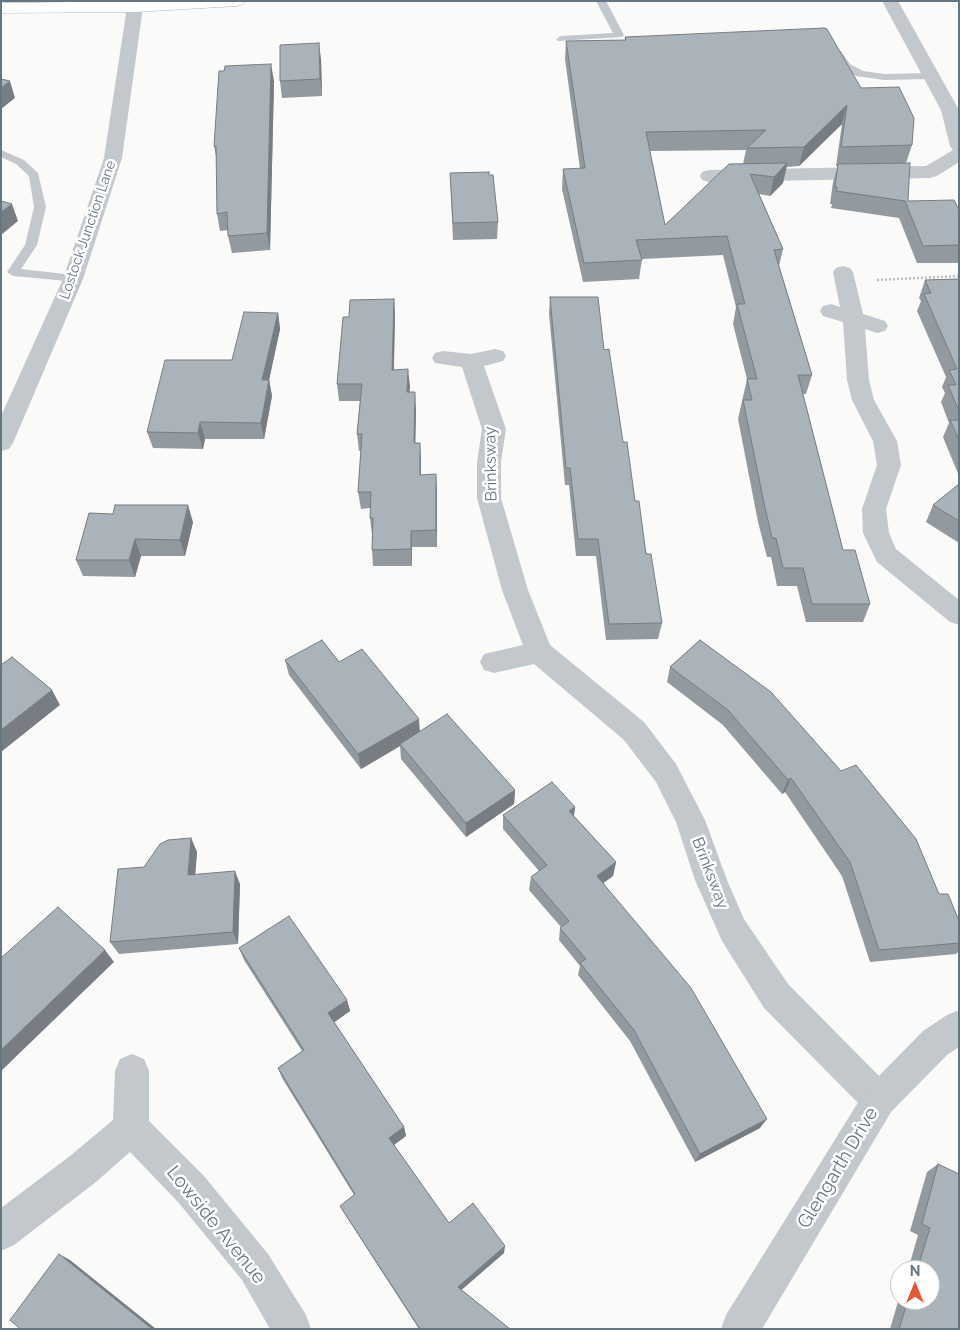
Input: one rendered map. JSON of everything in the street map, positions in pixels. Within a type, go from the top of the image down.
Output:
[{"type":"highway","points":[[1,8],[135,7],[238,1]]},
{"type":"street","points":[[890,1],[950,110],[959,146]]},
{"type":"street","name":"Lostock Junction Lane","points":[[1,442],[73,279],[114,158],[135,7]]},
{"type":"street","points":[[709,176],[930,172],[959,154]]},
{"type":"street","points":[[845,276],[842,315],[863,400],[885,441],[889,465],[874,510],[876,533],[886,554],[959,615]]},
{"type":"street","points":[[842,315],[877,326]]},
{"type":"street","name":"Brinksway","points":[[443,358],[483,359],[494,429],[489,462],[489,498],[515,590],[539,652],[634,731],[666,773],[690,820],[733,930],[776,996],[879,1100]]},
{"type":"street","points":[[1,386],[24,390]]},
{"type":"street","points":[[494,662],[539,652]]},
{"type":"street","name":"Glengarth Drive","points":[[740,1329],[879,1100],[935,1043],[959,1027]]},
{"type":"street","points":[[1,1232],[83,1169],[130,1128],[132,1071]]},
{"type":"street","name":"Lowside Avenue","points":[[130,1128],[191,1189],[256,1266],[292,1329]]},
{"type":"lane","points":[[561,40],[624,37],[601,1]]},
{"type":"lane","points":[[830,45],[846,66],[860,74],[884,77],[931,76]]},
{"type":"lane","points":[[1,153],[20,162],[34,175],[40,207],[31,246],[13,272],[73,279]]},
{"type":"path","points":[[845,276],[959,276]]},
{"type":"building","points":[[827,29],[861,88],[899,87],[914,118],[912,145],[841,147],[847,105],[804,147],[747,148],[766,130],[646,132],[665,225],[729,164],[787,163],[774,177],[750,174],[783,249],[774,250],[812,375],[798,375],[843,550],[855,550],[870,604],[812,604],[803,568],[783,568],[776,538],[772,538],[743,400],[752,400],[747,379],[757,379],[737,304],[745,304],[727,236],[636,240],[642,260],[584,263],[563,169],[585,168],[566,41],[626,40],[625,37]]},
{"type":"building","points":[[319,43],[320,79],[280,81],[280,45]]},
{"type":"building","points":[[271,64],[267,233],[228,236],[227,212],[217,214],[216,146],[214,146],[219,71],[224,71],[225,66]]},
{"type":"building","points":[[1,79],[10,81],[1,88]]},
{"type":"building","points":[[910,163],[908,201],[954,200],[959,210],[959,245],[923,246],[905,201],[836,191],[838,164]]},
{"type":"building","points":[[489,172],[489,175],[493,175],[498,222],[453,223],[450,173]]},
{"type":"building","points":[[1,201],[12,204],[1,212]]},
{"type":"building","points":[[959,279],[959,411],[948,385],[956,385],[949,370],[957,369],[924,294],[931,293],[925,280]]},
{"type":"building","points":[[550,297],[598,297],[604,350],[609,349],[623,442],[627,442],[635,501],[639,501],[646,554],[651,554],[662,623],[609,624],[598,539],[578,539],[570,468],[566,468]]},
{"type":"building","points":[[394,299],[392,370],[408,369],[407,392],[415,392],[414,443],[420,443],[420,475],[436,474],[436,530],[411,531],[411,549],[372,550],[373,518],[370,518],[371,492],[358,492],[362,434],[357,434],[362,384],[337,384],[343,317],[349,317],[350,300]]},
{"type":"building","points":[[244,312],[278,313],[262,380],[269,380],[261,423],[200,422],[198,433],[147,432],[165,360],[232,360]]},
{"type":"building","points":[[950,420],[959,420],[959,440]]},
{"type":"building","points":[[959,484],[959,521],[933,505]]},
{"type":"building","points":[[115,505],[188,505],[180,540],[135,539],[129,560],[76,560],[89,513],[113,514]]},
{"type":"building","points":[[322,640],[339,662],[362,649],[419,719],[358,754],[285,660]]},
{"type":"building","points":[[700,640],[771,692],[841,771],[856,765],[916,839],[939,894],[948,894],[959,921],[959,943],[879,950],[850,862],[791,778],[788,780],[728,710],[670,667]]},
{"type":"building","points":[[12,657],[52,690],[1,730],[1,665]]},
{"type":"building","points":[[447,714],[515,790],[466,823],[400,744]]},
{"type":"building","points":[[552,782],[575,807],[569,811],[616,862],[597,876],[691,988],[767,1119],[700,1154],[634,1030],[580,963],[586,959],[560,928],[569,921],[531,877],[547,865],[503,815]]},
{"type":"building","points":[[191,838],[188,875],[235,871],[233,932],[110,942],[118,869],[144,867],[160,844],[168,840]]},
{"type":"building","points":[[58,907],[105,950],[1,1050],[1,958]]},
{"type":"building","points":[[289,916],[347,1000],[328,1013],[404,1127],[389,1138],[449,1223],[473,1203],[505,1246],[458,1287],[510,1329],[420,1329],[340,1206],[355,1194],[278,1068],[304,1050],[239,948]]},
{"type":"building","points":[[938,1164],[959,1174],[959,1329],[899,1329],[905,1310],[940,1310],[940,1260],[920,1260],[930,1228],[922,1224]]},
{"type":"building","points":[[59,1254],[152,1329],[20,1329],[10,1320]]}]
